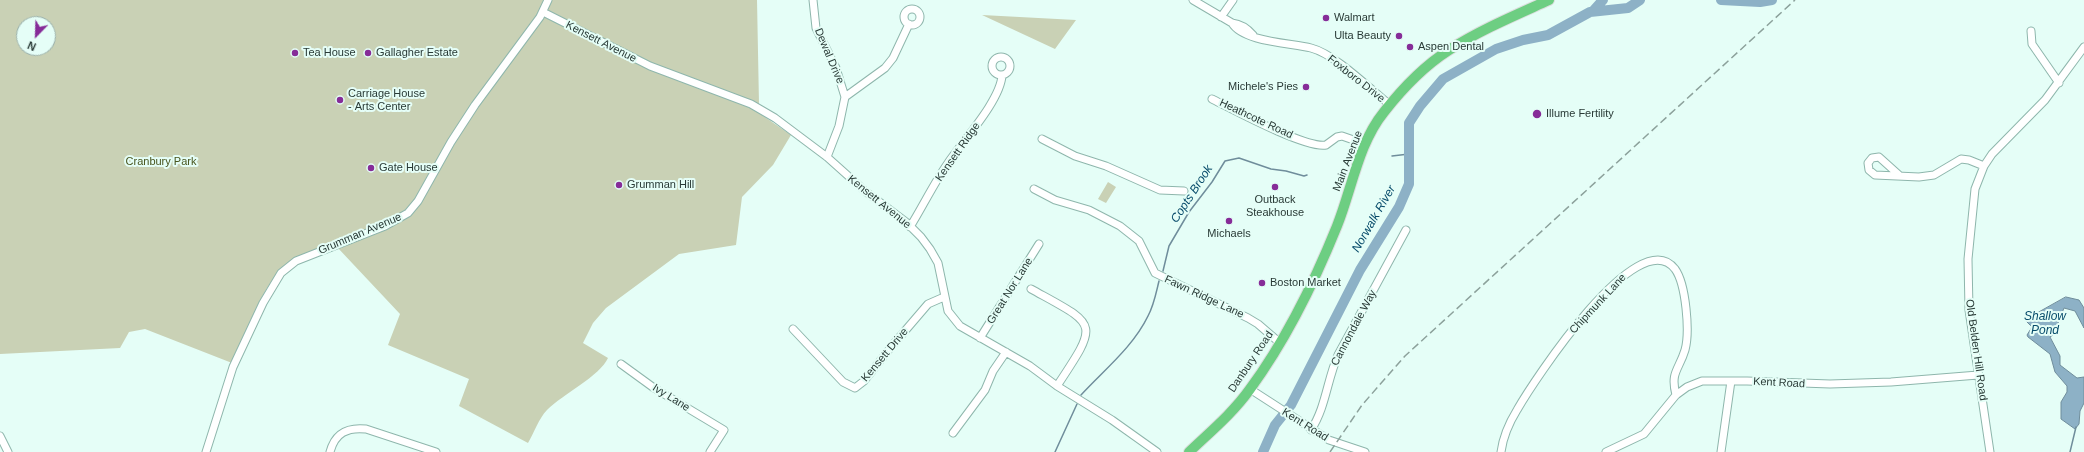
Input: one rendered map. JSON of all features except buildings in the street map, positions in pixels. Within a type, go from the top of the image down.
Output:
[{"type":"highway","name":"Main Avenue","points":[[1306,295],[1336,228],[1365,144],[1375,125],[1390,105],[1411,82],[1448,50],[1549,0]]},
{"type":"highway","name":"Danbury Road","points":[[1189,452],[1229,413],[1250,389],[1280,343],[1306,295]]},
{"type":"street","name":"Grumman Avenue","points":[[206,452],[233,366],[263,303],[281,273],[296,261],[385,226],[408,213],[418,201],[471,111],[543,12],[548,0]]},
{"type":"street","name":"Dewal Drive","points":[[813,0],[816,28],[836,68],[845,97],[839,126],[827,157]]},
{"type":"street","name":"Foxboro Drive","points":[[1193,0],[1232,23],[1238,23],[1248,29],[1253,35],[1276,43],[1317,50],[1345,68],[1390,105]]},
{"type":"street","points":[[1221,17],[1233,0]]},
{"type":"street","name":"Kensett Avenue","points":[[543,12],[650,66],[733,97],[764,111],[827,157],[865,191],[910,227],[930,249],[935,257],[943,279],[944,297],[952,317],[960,326],[1030,366],[1057,386],[1112,420],[1157,452]]},
{"type":"street","points":[[845,97],[885,68],[893,58],[909,24]]},
{"type":"street","points":[[2031,31],[2032,44],[2059,84]]},
{"type":"street","name":"Old Belden Hill Road","points":[[1990,452],[1969,310],[1968,259],[1973,198],[1984,166],[1992,154],[2059,84],[2084,47]]},
{"type":"street","name":"Kensett Ridge","points":[[910,227],[948,163],[981,119],[1000,86],[1002,75]]},
{"type":"street","name":"Heathcote Road","points":[[1212,99],[1271,128],[1316,144],[1326,145],[1337,137],[1342,136],[1365,144]]},
{"type":"street","points":[[1042,139],[1075,156],[1106,166],[1160,190],[1184,191]]},
{"type":"street","points":[[1900,175],[1919,177],[1930,176],[1961,159],[1969,160],[1984,166]]},
{"type":"street","name":"Fawn Ridge Lane","points":[[1034,190],[1055,200],[1089,210],[1120,226],[1139,241],[1155,273],[1248,318],[1258,324],[1280,343]]},
{"type":"street","name":"Cannondale Way","points":[[1311,430],[1320,413],[1328,381],[1336,360],[1406,230]]},
{"type":"street","name":"Great Nor Lane","points":[[980,338],[1039,244]]},
{"type":"street","name":"Chipmunk Lane","points":[[1501,452],[1505,434],[1517,410],[1556,350],[1583,317],[1617,281],[1635,266],[1657,259],[1669,264],[1677,272],[1682,286],[1688,335],[1685,349],[1673,378],[1676,395]]},
{"type":"street","points":[[1031,289],[1074,313],[1086,325],[1088,333],[1082,348],[1057,386]]},
{"type":"street","name":"Kensett Drive","points":[[793,329],[843,382],[855,388],[864,381],[928,304],[944,297]]},
{"type":"street","points":[[953,433],[985,390],[994,371],[1006,352]]},
{"type":"street","name":"Ivy Lane","points":[[620,364],[663,394],[724,430],[710,452]]},
{"type":"street","name":"Kent Road","points":[[1606,452],[1645,433],[1676,395],[1687,387],[1702,382],[1731,381],[1804,384],[1856,384],[1978,375]]},
{"type":"street","points":[[1721,452],[1731,381]]},
{"type":"street","name":"Kent Road","points":[[1250,389],[1311,430],[1335,443],[1365,452]]},
{"type":"street","points":[[330,452],[333,442],[340,434],[354,428],[366,429],[436,452]]},
{"type":"street","points":[[0,436],[8,452]]},
{"type":"green space","name":"Cranbury Park","points":[[0,0],[757,0],[759,104],[647,68],[753,109],[791,135],[773,165],[742,197],[736,245],[679,254],[606,308],[593,323],[583,343],[608,358],[604,365],[544,413],[528,443],[459,406],[469,379],[388,345],[400,314],[337,247],[408,217],[412,214],[422,198],[417,197],[397,216],[371,230],[301,256],[288,263],[279,271],[263,295],[232,363],[145,329],[129,332],[120,348],[0,354]]},
{"type":"green space","points":[[982,15],[1076,20],[1055,49]]},
{"type":"green space","points":[[1108,182],[1116,187],[1106,203],[1098,199]]},
{"type":"water","name":"Shallow Pond","points":[[2066,297],[2079,300],[2084,308],[2084,328],[2075,311],[2064,308],[2058,323],[2057,332],[2050,337],[2060,356],[2060,365],[2077,378],[2084,377],[2084,403],[2080,411],[2079,424],[2075,429],[2061,419],[2061,402],[2067,392],[2067,386],[2055,372],[2050,354],[2028,337],[2027,335],[2032,327],[2026,321],[2030,317]]},
{"type":"waterway","name":"Norwalk River","points":[[1593,11],[1603,0]]},
{"type":"waterway","name":"Norwalk River","points":[[1263,452],[1275,425],[1291,405],[1360,270],[1399,207],[1409,184],[1409,123],[1420,106],[1443,79],[1496,49],[1523,40],[1548,35],[1590,12],[1628,8],[1640,0]]},
{"type":"waterway","name":"Norwalk River","points":[[1721,0],[1760,2],[1772,0]]},
{"type":"waterway","name":"Copts Brook","points":[[1392,156],[1409,154]]},
{"type":"waterway","name":"Copts Brook","points":[[1163,271],[1169,246],[1189,212],[1212,182],[1225,161],[1239,158],[1271,169],[1304,176],[1307,175]]},
{"type":"waterway","name":"Copts Brook","points":[[1081,395],[1118,358],[1142,327],[1152,308],[1159,281]]},
{"type":"waterway","name":"Copts Brook","points":[[1055,452],[1077,404]]},
{"type":"waterway","points":[[2070,452],[2076,427]]},
{"type":"railway","points":[[1330,452],[1362,405],[1405,356],[1795,0]]},
{"type":"place","name":"Walmart","points":[[1326,18]]},
{"type":"place","name":"Ulta Beauty","points":[[1399,36]]},
{"type":"place","name":"Aspen Dental","points":[[1410,47]]},
{"type":"place","name":"Tea House","points":[[295,53]]},
{"type":"place","name":"Gallagher Estate","points":[[368,53]]},
{"type":"place","name":"Michele's Pies","points":[[1306,87]]},
{"type":"place","name":"Carriage House - Arts Center","points":[[340,100]]},
{"type":"place","name":"Illume Fertility","points":[[1537,114]]},
{"type":"place","name":"Gate House","points":[[371,168]]},
{"type":"place","name":"Grumman Hill","points":[[619,185]]},
{"type":"place","name":"Outback Steakhouse","points":[[1275,187]]},
{"type":"place","name":"Michaels","points":[[1229,221]]},
{"type":"place","name":"Boston Market","points":[[1262,283]]}]
